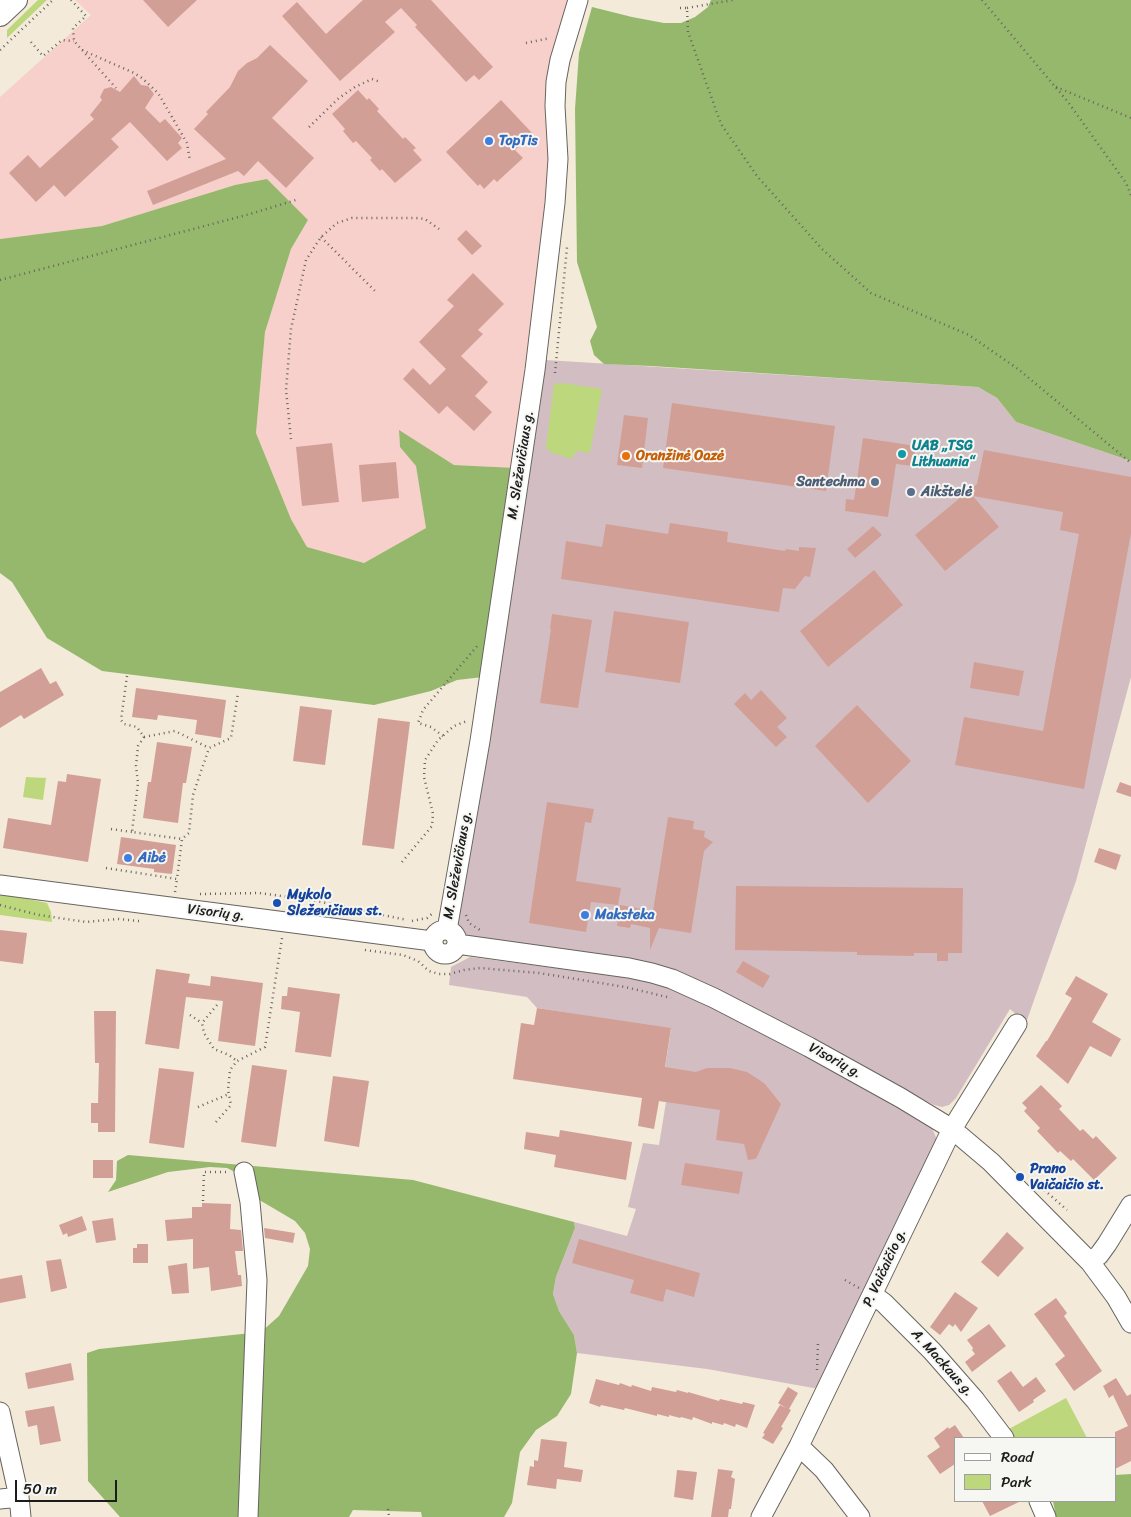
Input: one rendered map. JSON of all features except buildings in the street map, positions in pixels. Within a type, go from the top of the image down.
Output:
[{"type":"main road","points":[[0,15],[16,0]]},
{"type":"street","name":"M. Sleževičiaus g.","points":[[445,938],[483,721],[521,468],[554,217],[558,159],[555,106],[556,82],[560,60],[578,0]]},
{"type":"street","name":"Visorių g.","points":[[0,885],[445,938],[629,968],[672,979],[714,998],[809,1047],[902,1098],[952,1129],[991,1162],[1090,1262],[1131,1323]]},
{"type":"street","name":"P. Vaičaičio g.","points":[[761,1517],[799,1446],[952,1129],[1017,1024]]},
{"type":"street","points":[[244,1172],[250,1202],[257,1280],[248,1517]]},
{"type":"street","points":[[1090,1262],[1099,1255],[1107,1244],[1131,1205]]},
{"type":"street","name":"A. Mackaus g.","points":[[872,1295],[884,1302],[932,1351],[975,1400],[1003,1437]]},
{"type":"street","points":[[0,1412],[19,1497],[21,1517]]},
{"type":"street","points":[[799,1446],[824,1470],[860,1517]]},
{"type":"street","points":[[0,1499],[19,1497]]},
{"type":"street","points":[[1039,1502],[1046,1517]]},
{"type":"path","points":[[0,50],[53,0]]},
{"type":"path","points":[[71,0],[86,16],[73,28],[74,41],[116,88]]},
{"type":"path","points":[[680,8],[733,0]]},
{"type":"path","points":[[982,0],[1068,102],[1126,183],[1131,195]]},
{"type":"path","points":[[686,8],[688,32],[721,124],[757,176],[822,250],[871,293],[969,335],[978,341],[1018,369],[1131,464]]},
{"type":"path","points":[[526,42],[552,37]]},
{"type":"path","points":[[31,42],[43,56],[62,40],[74,41]]},
{"type":"path","points":[[82,50],[134,73],[158,93],[187,143],[190,161]]},
{"type":"path","points":[[309,127],[339,98],[355,87],[372,79],[380,82]]},
{"type":"path","points":[[1054,86],[1131,118]]},
{"type":"path","points":[[0,280],[250,214],[299,199]]},
{"type":"path","points":[[291,440],[286,390],[291,329],[306,260],[321,237],[337,223],[352,218],[425,219],[439,229]]},
{"type":"path","points":[[321,237],[377,293]]},
{"type":"path","points":[[443,736],[431,727],[418,723],[423,710],[480,642]]},
{"type":"path","points":[[127,676],[121,720],[124,724],[137,727],[144,737]]},
{"type":"path","points":[[180,894],[175,893],[182,839],[189,833],[193,795],[209,748],[231,738],[238,693]]},
{"type":"path","points":[[402,862],[432,826],[433,814],[424,777],[425,760],[443,736],[454,726],[468,720],[483,721]]},
{"type":"path","points":[[132,832],[138,783],[136,766],[138,746],[144,737],[175,731],[209,748]]},
{"type":"path","points":[[111,829],[182,839]]},
{"type":"path","points":[[106,868],[177,878]]},
{"type":"path","points":[[200,894],[259,893],[312,900],[413,921],[427,918],[434,913],[435,906]]},
{"type":"path","points":[[0,904],[39,915],[86,922],[142,921]]},
{"type":"path","points":[[216,1122],[231,1105],[228,1090],[230,1070],[237,1061],[265,1047],[282,938]]},
{"type":"path","points":[[356,949],[403,956],[418,961],[429,971],[439,974],[450,974],[480,968],[539,973],[624,987],[677,1000]]},
{"type":"path","points":[[202,1022],[217,1005]]},
{"type":"path","points":[[190,1014],[202,1022],[204,1033],[214,1048],[237,1061]]},
{"type":"path","points":[[198,1108],[229,1094]]},
{"type":"path","points":[[203,1201],[204,1172],[244,1172]]},
{"type":"path","points":[[388,1509],[389,1517]]},
{"type":"shaded area","points":[[75,0],[569,0],[555,41],[549,69],[548,201],[516,468],[454,465],[399,431],[400,447],[416,465],[426,528],[364,563],[307,547],[291,519],[256,433],[265,332],[291,249],[308,220],[235,185],[102,226],[0,239],[0,97],[91,15]]},
{"type":"shaded area","points":[[546,360],[978,387],[997,398],[1016,422],[1131,461],[1131,677],[1076,881],[1026,1023],[1010,1009],[956,1098],[949,1105],[942,1107],[934,1105],[659,966],[645,961],[463,935],[458,930],[457,919]]},
{"type":"shaded area","points":[[470,957],[649,980],[721,1010],[820,1060],[932,1128],[937,1140],[819,1389],[707,1369],[577,1353],[574,1335],[559,1311],[553,1294],[556,1277],[575,1228],[574,1222],[627,1236],[636,1209],[628,1207],[643,1143],[659,1145],[666,1102],[660,1101],[671,1029],[537,1008],[527,997],[449,985],[451,967]]},
{"type":"green space","points":[[38,0],[47,0],[7,38],[7,30]]},
{"type":"green space","points":[[711,0],[1131,0],[1131,461],[1016,422],[997,398],[978,387],[604,364],[594,355],[590,341],[597,327],[577,262],[575,109],[579,53],[592,7],[664,23],[681,23],[695,17],[708,7]]},
{"type":"green space","points":[[267,179],[308,220],[291,249],[265,332],[256,433],[291,519],[307,547],[364,563],[426,528],[416,466],[400,447],[399,430],[454,465],[516,468],[483,677],[457,680],[431,691],[374,705],[102,671],[47,638],[12,582],[0,573],[0,239],[102,226],[235,185]]},
{"type":"green space","points":[[562,383],[602,389],[590,453],[576,451],[572,459],[550,452],[546,447],[554,384]]},
{"type":"green space","points":[[26,777],[46,778],[43,800],[23,797]]},
{"type":"green space","points":[[0,893],[47,903],[51,912],[52,922],[0,915]]},
{"type":"green space","points":[[128,1155],[413,1180],[574,1222],[575,1228],[556,1277],[553,1294],[559,1311],[574,1335],[577,1353],[571,1394],[557,1416],[536,1430],[520,1452],[512,1503],[504,1517],[422,1517],[421,1512],[353,1510],[349,1517],[120,1517],[88,1481],[87,1353],[99,1349],[261,1332],[279,1316],[308,1266],[310,1249],[305,1233],[295,1221],[251,1195],[237,1173],[227,1168],[210,1167],[168,1172],[108,1192],[116,1180],[117,1161]]},
{"type":"green space","points":[[1066,1398],[1086,1437],[1011,1437],[1007,1430]]},
{"type":"green space","points":[[1131,1474],[1131,1517],[1056,1517],[1053,1502],[1116,1502],[1116,1475]]},
{"type":"place","name":"TopTis","points":[[489,141]]},
{"type":"place","name":"UAB „TSG Lithuania“","points":[[902,454]]},
{"type":"place","name":"Oranžinė Oazė","points":[[626,456]]},
{"type":"place","name":"Santechma","points":[[875,482]]},
{"type":"place","name":"Aikštelė","points":[[911,492]]},
{"type":"place","name":"Aibė","points":[[128,858]]},
{"type":"place","name":"Mykolo Sleževičiaus st.","points":[[277,903]]},
{"type":"place","name":"Maksteka","points":[[585,915]]},
{"type":"place","name":"Prano Vaičaičio st.","points":[[1020,1177]]}]
